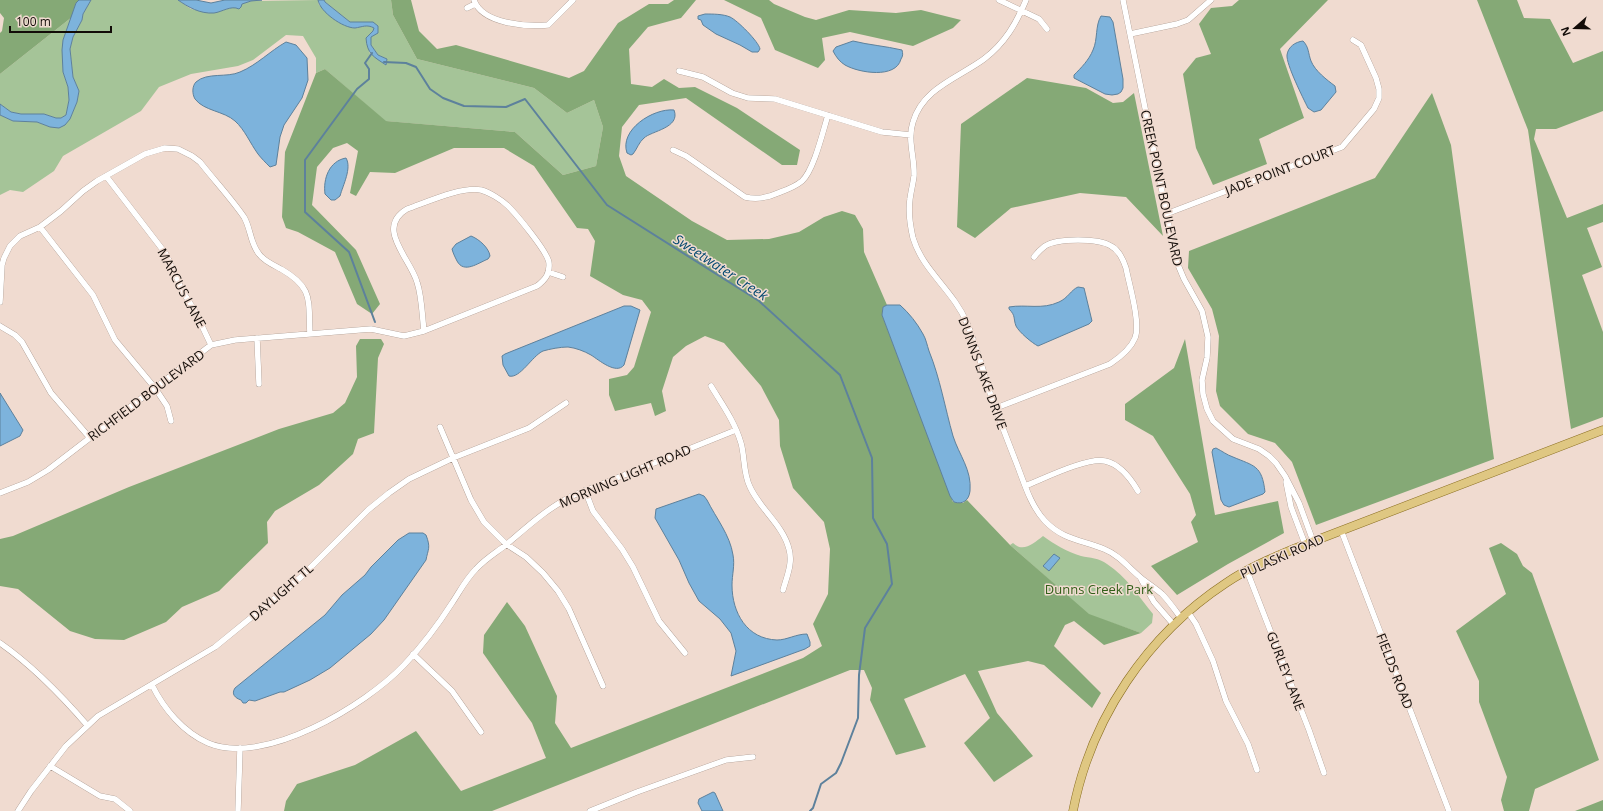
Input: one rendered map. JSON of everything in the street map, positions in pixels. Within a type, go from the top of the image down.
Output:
[{"type":"main road","name":"PULASKI ROAD","points":[[1073,811],[1080,780],[1087,759],[1107,714],[1140,662],[1181,618],[1213,592],[1262,562],[1305,544],[1603,430]]},
{"type":"street","points":[[468,8],[474,2],[482,13],[491,18],[533,27],[548,25],[573,0]]},
{"type":"street","points":[[999,0],[1039,19],[1047,30]]},
{"type":"street","name":"DUNNS LAKE DRIVE","points":[[1026,0],[1022,11],[1010,32],[1000,44],[985,58],[938,88],[925,99],[915,117],[911,135],[914,177],[909,211],[913,239],[919,254],[927,267],[946,288],[960,309],[982,362],[996,408],[1034,508],[1050,526],[1065,536],[1103,548],[1116,555],[1140,577]]},
{"type":"street","name":"CREEK POINT BOULEVARD","points":[[1123,0],[1176,260],[1184,279],[1202,311],[1208,337],[1207,358],[1202,380],[1203,394],[1208,409],[1214,421],[1222,431],[1233,440],[1259,449],[1269,456],[1285,476],[1300,503],[1313,541]]},
{"type":"street","points":[[1130,34],[1177,24],[1188,20],[1211,0]]},
{"type":"street","name":"JADE POINT COURT","points":[[1166,214],[1342,147],[1374,109],[1379,98],[1379,89],[1376,78],[1361,45],[1353,40]]},
{"type":"street","points":[[679,71],[703,77],[732,93],[748,98],[776,99],[882,132],[911,135]]},
{"type":"street","points":[[673,150],[686,156],[745,197],[752,199],[761,198],[795,186],[803,180],[809,172],[828,115]]},
{"type":"street","points":[[0,302],[2,265],[4,258],[10,246],[20,236],[40,227],[62,211],[83,191],[106,176],[146,154],[165,148],[178,149],[200,162],[244,218],[253,246],[259,255],[266,261],[296,278],[303,286],[308,296],[310,334]]},
{"type":"street","name":"MARCUS LANE","points":[[106,176],[166,254],[183,292],[195,311],[211,345]]},
{"type":"street","points":[[424,331],[417,282],[396,240],[394,232],[395,222],[400,213],[407,209],[465,190],[484,191],[506,205],[515,213],[545,253],[549,262],[548,272],[563,277]]},
{"type":"street","points":[[40,227],[93,294],[115,340],[155,388],[167,406],[171,421]]},
{"type":"street","points":[[996,408],[1116,361],[1132,345],[1136,337],[1137,325],[1124,260],[1111,245],[1102,242],[1072,240],[1045,246],[1034,257]]},
{"type":"street","name":"RICHFIELD BOULEVARD","points":[[0,493],[35,478],[48,470],[211,345],[235,340],[371,329],[404,336],[424,331],[537,286],[546,279],[548,272]]},
{"type":"street","points":[[0,326],[15,334],[22,342],[51,393],[90,438]]},
{"type":"street","points":[[257,338],[259,384]]},
{"type":"street","points":[[711,386],[736,430],[741,444],[746,478],[750,487],[764,510],[786,538],[790,550],[791,560],[783,590]]},
{"type":"street","name":"DAYLIGHT TL","points":[[18,811],[30,791],[66,746],[87,725],[98,716],[215,647],[301,577],[368,510],[390,493],[409,479],[453,458],[529,428],[566,403]]},
{"type":"street","points":[[440,427],[471,500],[484,522],[506,544],[526,557],[543,572],[558,591],[569,609],[603,686]]},
{"type":"street","name":"MORNING LIGHT ROAD","points":[[152,685],[161,703],[193,734],[208,743],[224,747],[248,749],[288,738],[327,721],[380,687],[403,666],[426,640],[452,603],[464,582],[477,568],[558,503],[585,490],[736,430]]},
{"type":"street","points":[[1025,486],[1095,460],[1105,461],[1116,466],[1131,478],[1138,491]]},
{"type":"street","name":"CREEK POINT BOULEVARD","points":[[1285,476],[1291,507],[1305,544]]},
{"type":"street","points":[[585,490],[593,512],[633,567],[659,620],[685,653]]},
{"type":"street","name":"FIELDS ROAD","points":[[1341,530],[1449,811]]},
{"type":"street","name":"GURLEY LANE","points":[[1247,571],[1309,730],[1324,773]]},
{"type":"street","points":[[1140,577],[1163,594],[1181,618]]},
{"type":"street","points":[[1140,577],[1154,602],[1174,625]]},
{"type":"street","points":[[1188,612],[1196,624],[1213,661],[1226,701],[1248,744],[1257,770]]},
{"type":"street","points":[[0,643],[22,658],[63,698],[87,725]]},
{"type":"street","points":[[413,654],[452,691],[481,732]]},
{"type":"street","points":[[238,811],[240,748]]},
{"type":"street","points":[[590,811],[637,792],[726,760],[753,757]]},
{"type":"street","points":[[50,766],[100,796],[115,799],[130,811]]},
{"type":"green space","points":[[0,0],[79,0],[76,3],[72,17],[0,74],[0,33],[2,31],[4,18],[0,13]]},
{"type":"green space","points":[[91,0],[178,0],[191,9],[213,13],[251,1],[318,0],[319,5],[354,28],[369,25],[374,28],[366,38],[370,54],[387,59],[378,55],[371,45],[371,37],[377,26],[367,22],[350,22],[324,0],[391,0],[393,15],[417,59],[534,88],[567,113],[594,100],[603,127],[596,166],[563,175],[515,132],[385,121],[325,69],[316,73],[316,58],[303,36],[286,35],[253,60],[238,66],[191,74],[159,87],[141,111],[63,156],[54,171],[23,192],[10,190],[0,195],[0,115],[13,121],[37,122],[50,127],[70,119],[77,102],[79,91],[73,77],[70,49],[73,37]]},
{"type":"green space","points":[[391,0],[411,0],[419,31],[437,49],[456,45],[569,78],[584,71],[618,23],[649,4],[668,4],[674,0],[696,0],[681,18],[648,27],[629,49],[631,84],[652,87],[664,79],[679,88],[695,87],[737,108],[800,150],[797,165],[782,165],[686,98],[639,105],[622,127],[619,156],[626,176],[692,221],[727,240],[769,239],[799,232],[824,217],[842,211],[855,215],[863,229],[864,252],[887,305],[883,307],[882,315],[953,502],[963,503],[967,500],[1010,545],[1089,614],[1141,633],[1104,645],[1074,621],[1065,625],[1054,646],[1101,693],[1092,708],[1044,665],[1028,661],[978,671],[997,713],[1033,756],[994,782],[964,743],[990,718],[965,674],[904,699],[926,747],[896,755],[870,700],[872,688],[864,670],[850,670],[492,811],[284,811],[286,801],[297,784],[355,765],[416,731],[461,791],[546,758],[532,723],[483,653],[484,635],[507,602],[525,626],[557,696],[555,723],[571,748],[803,658],[822,646],[813,624],[828,594],[830,549],[824,522],[793,488],[780,446],[779,420],[761,386],[724,343],[705,336],[686,346],[673,357],[662,391],[666,411],[655,416],[651,403],[615,411],[609,395],[609,379],[627,375],[634,367],[651,312],[642,300],[623,295],[590,276],[595,241],[588,229],[577,228],[534,166],[504,148],[454,148],[395,173],[370,172],[356,196],[350,193],[358,151],[347,143],[333,148],[317,167],[312,205],[356,250],[380,304],[372,314],[357,304],[335,252],[298,232],[286,228],[282,217],[285,152],[316,73],[325,69],[386,121],[515,132],[563,175],[596,166],[603,127],[594,100],[567,113],[534,88],[417,59],[393,15]]},
{"type":"green space","points":[[724,0],[769,0],[774,4],[816,20],[849,10],[896,13],[921,10],[961,20],[953,28],[913,46],[850,32],[822,38],[825,60],[818,68],[775,50],[761,18]]},
{"type":"green space","points":[[1239,0],[1328,0],[1280,49],[1304,118],[1259,139],[1267,164],[1213,185],[1196,148],[1183,74],[1196,58],[1211,54],[1199,24],[1211,8],[1232,6]]},
{"type":"green space","points":[[1477,0],[1517,0],[1524,18],[1550,19],[1573,63],[1603,51],[1603,111],[1556,129],[1536,129],[1534,139],[1567,218],[1603,204],[1603,222],[1587,228],[1602,267],[1582,275],[1603,332],[1603,417],[1571,429],[1528,130]]},
{"type":"green space","points":[[72,17],[63,40],[63,72],[68,87],[69,100],[66,115],[61,118],[56,118],[44,114],[21,114],[11,112],[0,104],[0,74]]},
{"type":"green space","points":[[1027,78],[1086,88],[1113,103],[1123,102],[1134,93],[1163,236],[1126,197],[1080,193],[1011,208],[975,238],[957,227],[961,124]]},
{"type":"green space","points":[[1432,93],[1451,145],[1494,459],[1316,525],[1292,462],[1275,443],[1248,434],[1220,406],[1216,391],[1219,336],[1212,309],[1188,268],[1189,251],[1375,178]]},
{"type":"green space","points":[[360,339],[381,339],[384,344],[378,358],[374,433],[358,439],[353,454],[319,485],[275,511],[267,522],[268,543],[219,591],[182,607],[166,622],[124,640],[95,639],[70,631],[18,589],[0,586],[0,539],[13,536],[129,487],[279,429],[333,413],[345,403],[357,377],[356,346]]},
{"type":"green space","points":[[1185,339],[1215,515],[1278,501],[1284,533],[1228,564],[1177,595],[1151,566],[1198,542],[1191,522],[1196,515],[1190,494],[1153,436],[1125,420],[1125,404],[1174,368]]},
{"type":"green space","name":"Dunns Creek Park","points":[[1043,536],[1066,550],[1081,556],[1101,560],[1114,569],[1132,587],[1153,614],[1152,623],[1141,633],[1089,615],[1010,545],[1013,543],[1017,546],[1025,547]]},
{"type":"green space","points":[[1501,543],[1517,554],[1523,566],[1532,573],[1599,760],[1535,789],[1529,811],[1504,811],[1501,800],[1507,777],[1479,702],[1479,681],[1456,631],[1506,594],[1489,548]]},
{"type":"green space","points":[[1603,800],[1603,811],[1575,811]]},
{"type":"water","points":[[79,0],[91,0],[73,37],[70,49],[73,77],[79,91],[77,102],[70,119],[65,125],[59,128],[50,127],[37,122],[13,121],[0,115],[0,104],[11,112],[21,114],[44,114],[56,118],[61,118],[66,115],[69,100],[68,87],[63,72],[63,40],[76,3]]},
{"type":"water","points":[[178,0],[196,0],[211,3],[225,0],[262,0],[242,4],[239,9],[233,8],[209,13],[194,10]]},
{"type":"water","points":[[318,0],[324,0],[350,22],[373,22],[378,26],[378,33],[371,37],[371,45],[378,55],[387,59],[386,65],[375,57],[368,48],[366,38],[374,28],[367,26],[355,28],[344,25],[327,14]]},
{"type":"water","points":[[705,14],[724,15],[738,22],[756,41],[760,49],[758,52],[752,52],[716,34],[703,25],[701,20],[698,19],[698,16]]},
{"type":"water","points":[[1101,16],[1110,17],[1113,22],[1123,79],[1123,88],[1118,94],[1105,94],[1074,78],[1074,75],[1082,67],[1093,50]]},
{"type":"water","points":[[853,41],[902,50],[903,54],[898,65],[892,70],[885,72],[868,72],[851,68],[843,64],[833,51],[836,47]]},
{"type":"water","points":[[1303,41],[1313,65],[1335,86],[1336,92],[1321,110],[1314,112],[1308,108],[1295,81],[1287,59],[1290,47],[1297,42]]},
{"type":"water","points":[[286,42],[296,45],[307,58],[308,80],[302,98],[284,125],[280,137],[276,165],[270,167],[258,154],[239,125],[225,115],[209,109],[199,103],[194,97],[193,88],[196,82],[206,77],[229,75],[240,72],[258,62]]},
{"type":"water","points":[[666,110],[674,110],[675,116],[669,125],[644,138],[633,154],[631,155],[627,153],[626,144],[628,136],[640,122],[657,113]]},
{"type":"water","points":[[346,158],[348,162],[348,172],[340,196],[335,200],[331,200],[325,194],[326,177],[331,167],[335,163]]},
{"type":"water","points":[[471,236],[483,244],[488,250],[490,256],[488,259],[476,265],[463,267],[457,261],[452,249],[456,244]]},
{"type":"water","points":[[1078,287],[1084,288],[1092,321],[1089,324],[1038,346],[1026,337],[1016,326],[1014,315],[1009,307],[1046,306],[1053,304],[1062,300]]},
{"type":"water","points":[[887,305],[900,305],[910,315],[925,338],[939,382],[953,436],[969,476],[970,491],[967,499],[963,502],[954,502],[950,496],[882,315],[883,307]]},
{"type":"water","points":[[624,306],[631,306],[640,310],[624,365],[621,368],[612,368],[583,351],[565,347],[543,351],[522,371],[513,376],[509,376],[503,365],[502,356],[505,354]]},
{"type":"water","points":[[0,393],[23,430],[20,436],[0,446]]},
{"type":"water","points":[[1216,448],[1256,468],[1262,476],[1265,492],[1229,507],[1224,505],[1221,500],[1212,452],[1213,449]]},
{"type":"water","points":[[699,494],[704,496],[707,500],[729,540],[734,559],[732,585],[733,595],[738,614],[743,623],[757,635],[777,640],[807,634],[810,646],[731,676],[736,651],[731,633],[720,619],[699,601],[679,560],[655,518],[656,509]]},
{"type":"water","points":[[409,533],[423,533],[426,535],[429,546],[426,560],[384,620],[371,634],[330,668],[310,680],[284,692],[255,701],[249,700],[246,703],[243,703],[235,697],[233,692],[235,688],[325,615],[342,595],[365,575],[398,540]]},
{"type":"water","points":[[1054,554],[1060,558],[1049,571],[1043,566]]},
{"type":"water","points":[[713,792],[715,793],[723,811],[702,811],[698,803],[699,799]]},
{"type":"waterway","points":[[372,53],[365,63],[369,69],[369,79],[357,89],[305,160],[305,212],[349,252],[375,322]]},
{"type":"waterway","name":"Sweetwater Creek","points":[[384,62],[406,63],[416,67],[430,89],[443,98],[464,106],[506,107],[525,99],[607,205],[759,301],[840,375],[872,458],[873,518],[887,544],[892,584],[865,628],[859,675],[858,718],[836,773],[821,784],[813,808],[810,811]]}]
